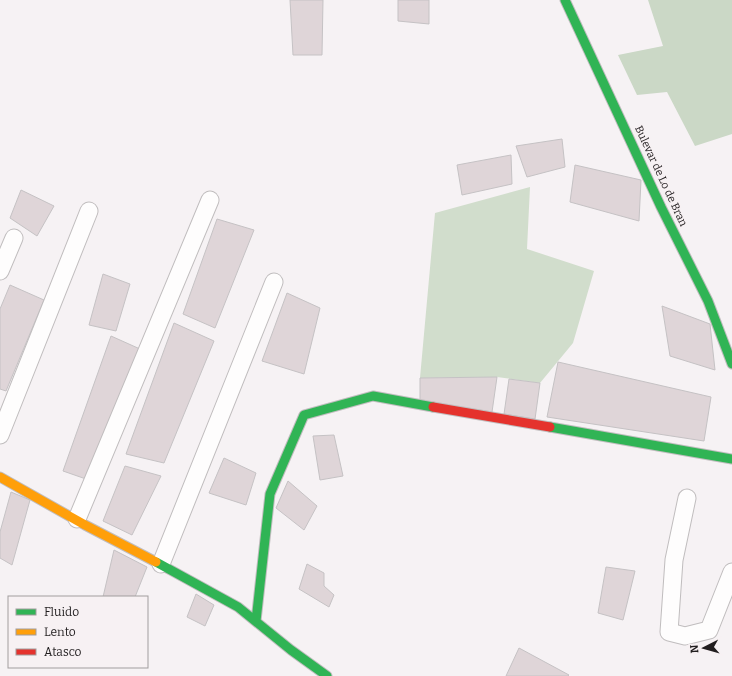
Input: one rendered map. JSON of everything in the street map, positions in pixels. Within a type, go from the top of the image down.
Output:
[{"type":"street","name":"Bulevar de Lo de Bran","points":[[565,0],[661,207],[708,301],[732,364]]},
{"type":"street","points":[[76,519],[210,200]]},
{"type":"street","points":[[0,435],[89,211]]},
{"type":"street","points":[[0,270],[14,238]]},
{"type":"street","points":[[161,564],[274,282]]},
{"type":"street","points":[[256,621],[270,494],[304,416],[373,396],[732,459]]},
{"type":"street","points":[[0,477],[238,607],[327,676]]},
{"type":"street","points":[[687,498],[674,560],[669,632],[685,636],[709,630],[732,572]]},
{"type":"green space","points":[[648,0],[732,0],[732,134],[695,146],[667,92],[637,95],[618,55],[663,46]]},
{"type":"green space","points":[[530,187],[527,249],[594,271],[573,343],[540,383],[497,377],[420,378],[435,213]]},
{"type":"building","points":[[290,0],[323,0],[322,55],[293,55]]},
{"type":"building","points":[[398,0],[429,0],[429,24],[398,21]]},
{"type":"building","points":[[562,139],[565,167],[527,177],[516,146]]},
{"type":"building","points":[[511,155],[512,184],[462,195],[457,165]]},
{"type":"building","points":[[575,165],[641,180],[639,221],[570,202]]},
{"type":"building","points":[[21,190],[54,206],[37,236],[10,218]]},
{"type":"building","points":[[217,219],[254,230],[215,328],[183,314]]},
{"type":"building","points":[[103,274],[130,284],[116,331],[89,325]]},
{"type":"building","points":[[10,285],[44,300],[6,391],[0,389],[0,309]]},
{"type":"building","points":[[287,293],[320,308],[304,374],[262,361]]},
{"type":"building","points":[[662,306],[710,324],[715,370],[670,356]]},
{"type":"building","points":[[174,323],[214,341],[164,463],[126,454]]},
{"type":"building","points":[[111,336],[140,349],[86,479],[63,471]]},
{"type":"building","points":[[558,362],[711,397],[704,441],[547,417]]},
{"type":"building","points":[[497,377],[492,412],[420,401],[420,378]]},
{"type":"building","points":[[509,379],[540,383],[535,419],[504,414]]},
{"type":"building","points":[[334,435],[343,476],[320,480],[313,436]]},
{"type":"building","points":[[224,458],[256,473],[246,505],[209,493]]},
{"type":"building","points":[[125,466],[161,476],[132,535],[103,521]]},
{"type":"building","points":[[288,481],[317,506],[304,530],[276,508]]},
{"type":"building","points":[[11,492],[30,500],[12,565],[0,558],[0,532]]},
{"type":"building","points":[[114,550],[147,567],[135,596],[103,596]]},
{"type":"building","points":[[307,564],[324,573],[324,586],[334,595],[329,607],[299,589]]},
{"type":"building","points":[[606,567],[635,571],[623,620],[598,613]]},
{"type":"building","points":[[196,594],[214,605],[205,626],[187,617]]},
{"type":"building","points":[[519,648],[569,675],[506,676]]},
{"type":"traffic: fast","points":[[565,0],[661,207],[708,301],[732,364]]},
{"type":"traffic: fast","points":[[256,621],[270,494],[304,415],[373,396],[433,407]]},
{"type":"traffic: fast","points":[[550,427],[732,459]]},
{"type":"traffic: fast","points":[[156,562],[238,607],[291,650],[327,676]]},
{"type":"traffic: slow","points":[[0,477],[85,525],[156,562]]},
{"type":"traffic: jam","points":[[433,407],[550,427]]}]
